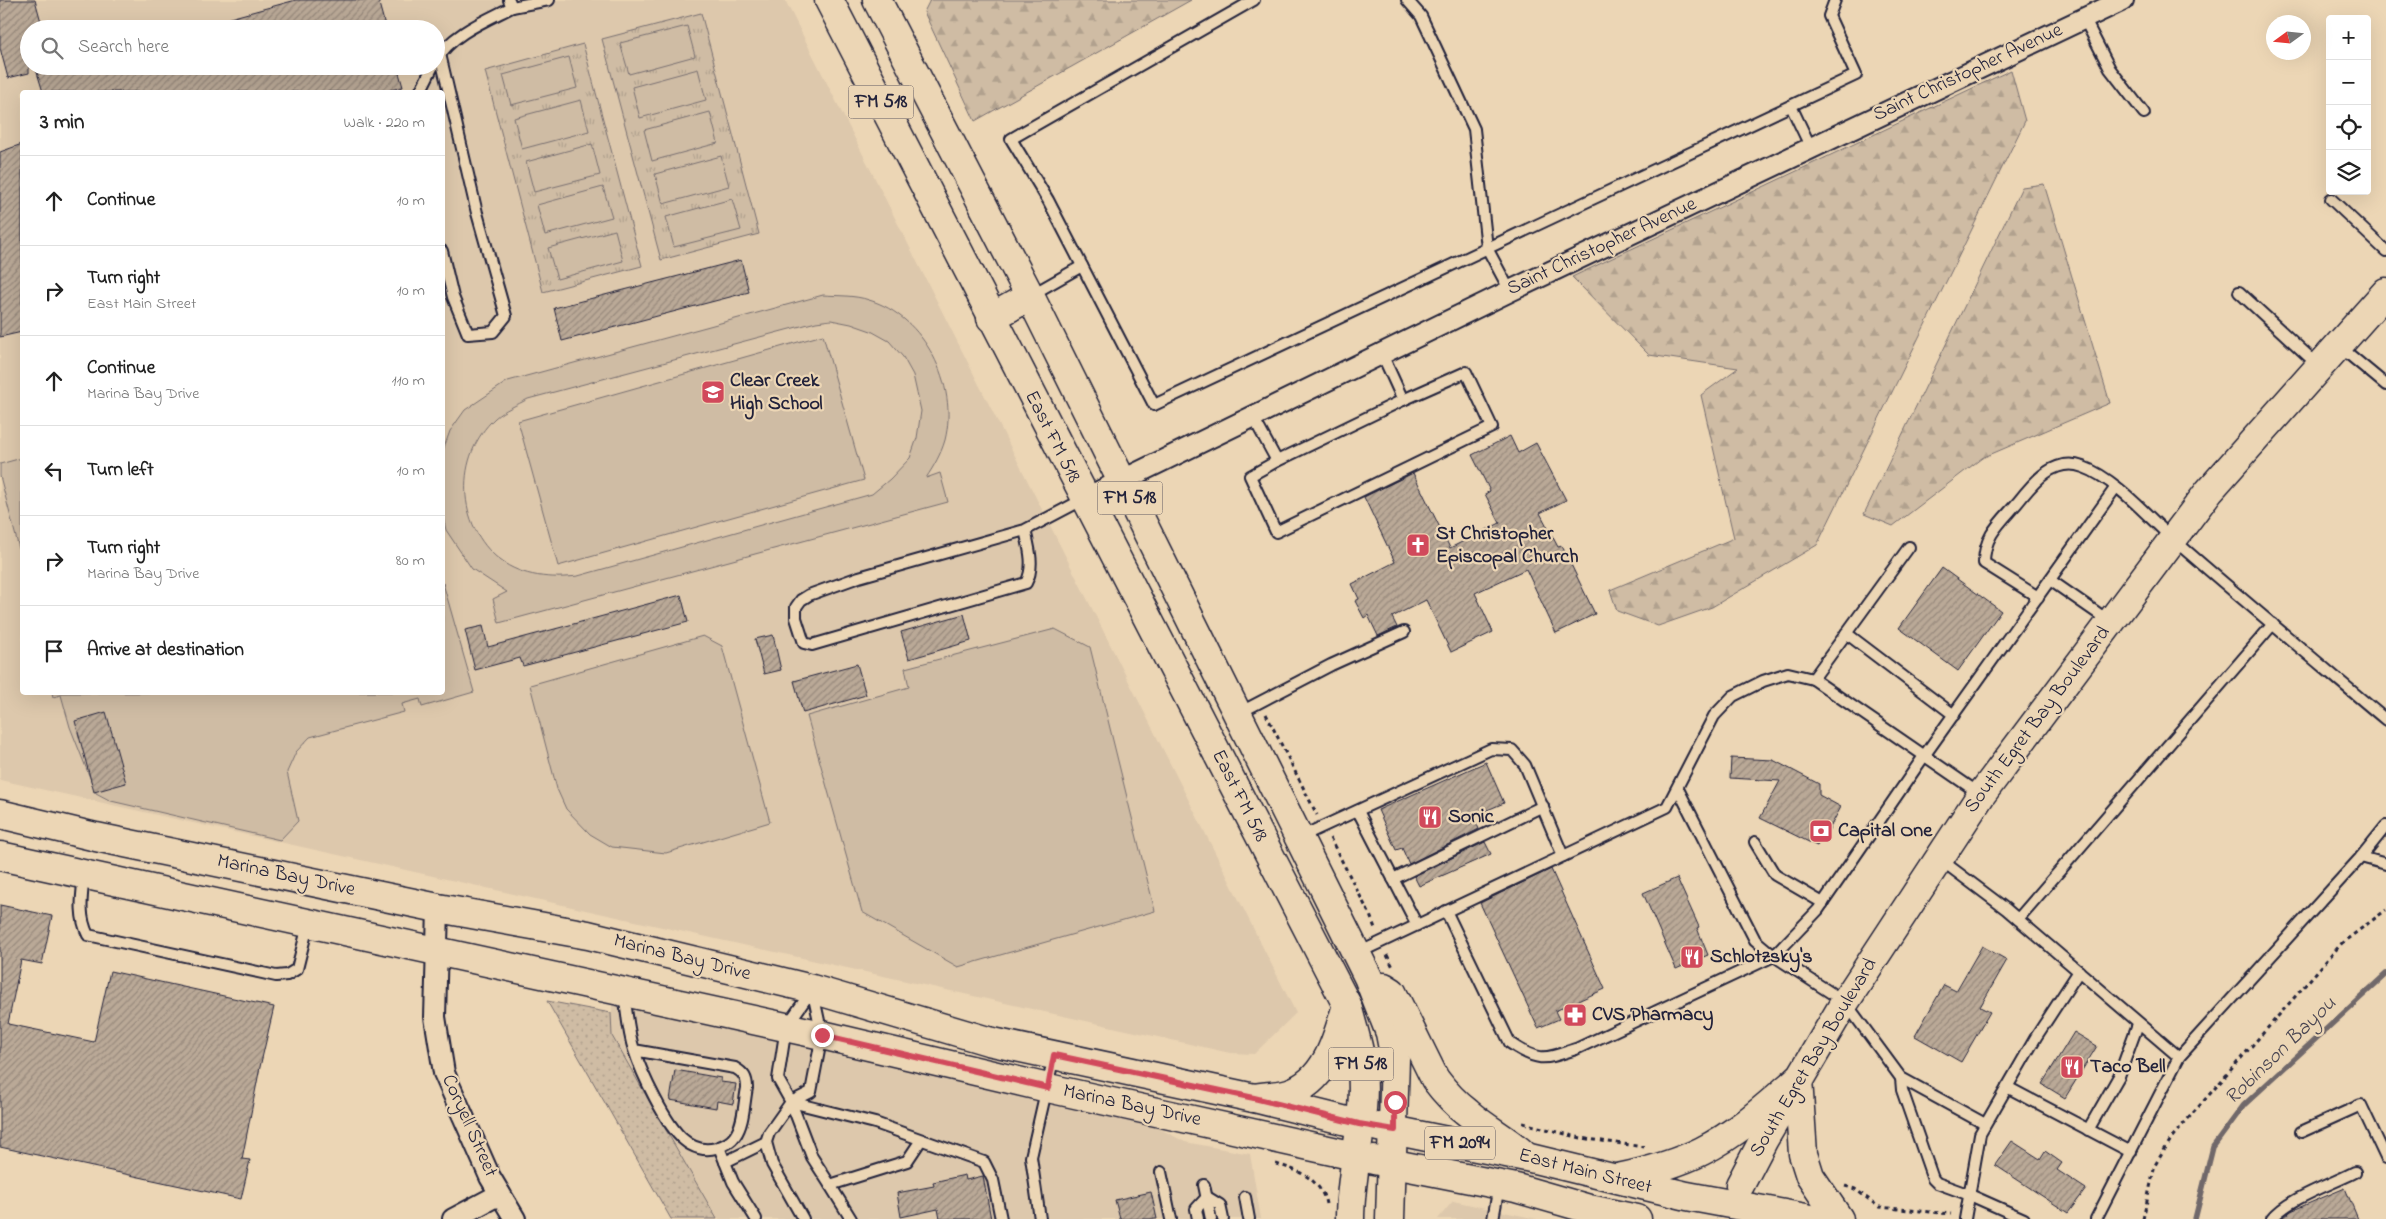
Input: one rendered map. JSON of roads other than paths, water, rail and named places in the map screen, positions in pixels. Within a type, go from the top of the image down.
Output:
[{"type":"main road","name":"East FM 518","points":[[829,0],[1084,499],[1347,1005]]},
{"type":"main road","name":"East FM 518","points":[[876,0],[1030,296],[1362,965],[1390,1033],[1395,1058],[1395,1130],[1391,1162],[1390,1219]]},
{"type":"main road","name":"South Egret Bay Boulevard","points":[[1748,1204],[1798,1079],[1938,857],[1981,795],[2209,491],[2386,292]]},
{"type":"main road","points":[[991,318],[1030,296]]},
{"type":"main road","name":"Marina Bay Drive","points":[[0,814],[438,908],[588,935],[812,989],[988,1041],[1254,1098],[1359,1124]]},
{"type":"main road","points":[[84,874],[96,836]]},
{"type":"main road","name":"Marina Bay Drive","points":[[0,856],[786,1027],[1048,1088],[1355,1156]]},
{"type":"main road","name":"FM 518","points":[[1362,965],[1392,992],[1435,1079],[1442,1088],[1467,1113],[1505,1138],[1526,1156]]},
{"type":"main road","points":[[1254,1098],[1290,1093],[1312,1080],[1324,1065],[1347,1005]]},
{"type":"main road","name":"FM 518","points":[[1347,1005],[1362,1069],[1362,1096],[1355,1156]]},
{"type":"main road","points":[[1614,1179],[1670,1164],[1702,1151],[1758,1113],[1798,1079]]},
{"type":"main road","points":[[1798,1079],[1803,1154],[1810,1176],[1839,1219]]},
{"type":"main road","name":"East Main Street","points":[[1359,1124],[1526,1156],[1614,1179],[1716,1211],[1748,1204],[1811,1219]]},
{"type":"main road","points":[[1350,1219],[1350,1194],[1355,1156]]},
{"type":"main road","name":"East Main Street","points":[[1355,1156],[1516,1188],[1589,1209],[1637,1219]]},
{"type":"street","name":"Saint Christopher Avenue","points":[[1084,499],[1510,291],[2123,0]]},
{"type":"street","name":"Coryell Street","points":[[438,908],[435,1017],[444,1073],[500,1194],[515,1219]]},
{"type":"street","points":[[453,1219],[500,1194]]},
{"type":"lane","points":[[445,50],[466,31],[511,4],[549,0]]},
{"type":"lane","points":[[1254,0],[1011,139],[1048,200],[1154,405],[1856,75],[1829,16],[1835,0]]},
{"type":"lane","points":[[1407,0],[1421,16],[1474,130],[1487,248],[1510,291]]},
{"type":"lane","points":[[2084,18],[2110,69],[2144,113]]},
{"type":"lane","points":[[421,90],[428,75]]},
{"type":"lane","points":[[442,75],[477,213],[506,316],[493,332],[468,334],[453,297],[445,264]]},
{"type":"lane","points":[[1791,106],[1812,148]]},
{"type":"lane","points":[[2331,199],[2386,251]]},
{"type":"lane","points":[[1030,296],[1082,266]]},
{"type":"lane","points":[[2239,292],[2320,367]]},
{"type":"lane","points":[[2338,346],[2386,385]]},
{"type":"lane","points":[[1382,354],[1403,400]]},
{"type":"lane","points":[[1466,372],[1492,427],[1276,532],[1250,476],[1277,462],[1403,400],[1466,372]]},
{"type":"lane","points":[[1253,417],[1277,462]]},
{"type":"lane","points":[[2038,597],[1984,563],[1984,548],[1990,534],[2040,476],[2068,465],[2083,467],[2116,487],[2173,539],[2386,720]]},
{"type":"lane","points":[[1446,911],[1510,1043],[1527,1055],[1547,1058],[1576,1049],[1774,956],[1823,903],[1924,756],[2116,487]]},
{"type":"lane","points":[[1025,530],[1030,547],[1031,574],[1026,583],[812,646],[804,643],[796,618],[796,607],[800,600],[809,595],[860,577],[1025,530],[1084,499]]},
{"type":"lane","points":[[1813,679],[1909,546]]},
{"type":"lane","points":[[2050,580],[2110,622]]},
{"type":"lane","points":[[2018,919],[2273,624]]},
{"type":"lane","points":[[1238,714],[1331,666],[1404,632]]},
{"type":"lane","points":[[1846,633],[1954,715]]},
{"type":"lane","points":[[1362,965],[1417,925],[1667,807],[1678,789],[1714,716],[1732,696],[1763,681],[1788,673],[1813,679],[1981,795]]},
{"type":"lane","points":[[1300,837],[1491,749],[1512,750],[1526,765],[1563,856]]},
{"type":"lane","points":[[1678,789],[1754,940],[1774,956],[1845,1002],[1901,1078],[1986,1124]]},
{"type":"lane","points":[[1393,879],[1543,806]]},
{"type":"lane","points":[[1358,811],[1417,925]]},
{"type":"lane","points":[[2096,1219],[2179,1057],[2361,857],[2386,826]]},
{"type":"lane","points":[[1755,842],[1775,875],[1823,903]]},
{"type":"lane","points":[[1938,857],[2018,919],[2138,1024],[2179,1057]]},
{"type":"lane","points":[[2361,857],[2386,864]]},
{"type":"lane","points":[[84,874],[81,903],[83,925],[88,935],[276,976],[287,975],[298,969],[308,924]]},
{"type":"lane","points":[[1965,1218],[1980,1134],[2079,971]]},
{"type":"lane","points":[[812,989],[786,1027],[778,1079],[792,1102],[812,1157],[851,1219]]},
{"type":"lane","points":[[803,1219],[772,1164],[766,1142],[769,1133],[792,1102],[811,1092],[822,1035],[812,989]]},
{"type":"lane","points":[[624,992],[634,1050],[642,1073],[669,1121],[683,1140],[694,1147],[709,1150],[719,1147],[736,1135],[747,1088],[747,1081],[741,1071],[735,1068],[634,1050]]},
{"type":"lane","points":[[2088,1130],[2119,1076],[2138,1024]]},
{"type":"lane","points":[[1040,1219],[1031,1157],[1054,1055]]},
{"type":"lane","points":[[1901,1078],[1902,1090],[1933,1179],[1937,1183],[1970,1194],[2024,1219]]},
{"type":"lane","points":[[2007,1087],[2131,1152]]},
{"type":"lane","points":[[792,1102],[875,1123],[984,1162],[993,1180],[1001,1219]]},
{"type":"lane","points":[[2301,1132],[2361,1105],[2386,1158]]},
{"type":"lane","points":[[830,1185],[906,1161],[921,1140]]},
{"type":"lane","points":[[725,1162],[766,1142]]},
{"type":"lane","points":[[719,1147],[733,1182],[756,1219]]},
{"type":"lane","points":[[1161,1172],[1170,1219]]},
{"type":"lane","points":[[2272,1219],[2278,1211],[2290,1204],[2355,1172]]},
{"type":"lane","points":[[1204,1185],[1211,1219]]},
{"type":"lane","points":[[1493,1219],[1499,1186]]},
{"type":"lane","points":[[1198,1219],[1196,1209],[1206,1197]]},
{"type":"lane","points":[[1206,1197],[1220,1205],[1223,1219]]},
{"type":"lane","points":[[1245,1197],[1249,1219]]},
{"type":"waterway","name":"Robinson Bayou","points":[[2195,1219],[2213,1147],[2244,1105],[2386,974]]},
{"type":"place","name":"Clear Creek High School","points":[[713,392]]},
{"type":"place","name":"St Christopher Episcopal Church","points":[[1418,545]]},
{"type":"place","name":"Sonic","points":[[1430,817]]},
{"type":"place","name":"Capital One","points":[[1821,831]]},
{"type":"place","name":"Schlotzsky's","points":[[1692,957]]},
{"type":"place","name":"CVS Pharmacy","points":[[1575,1015]]},
{"type":"place","name":"Taco Bell","points":[[2072,1067]]}]
